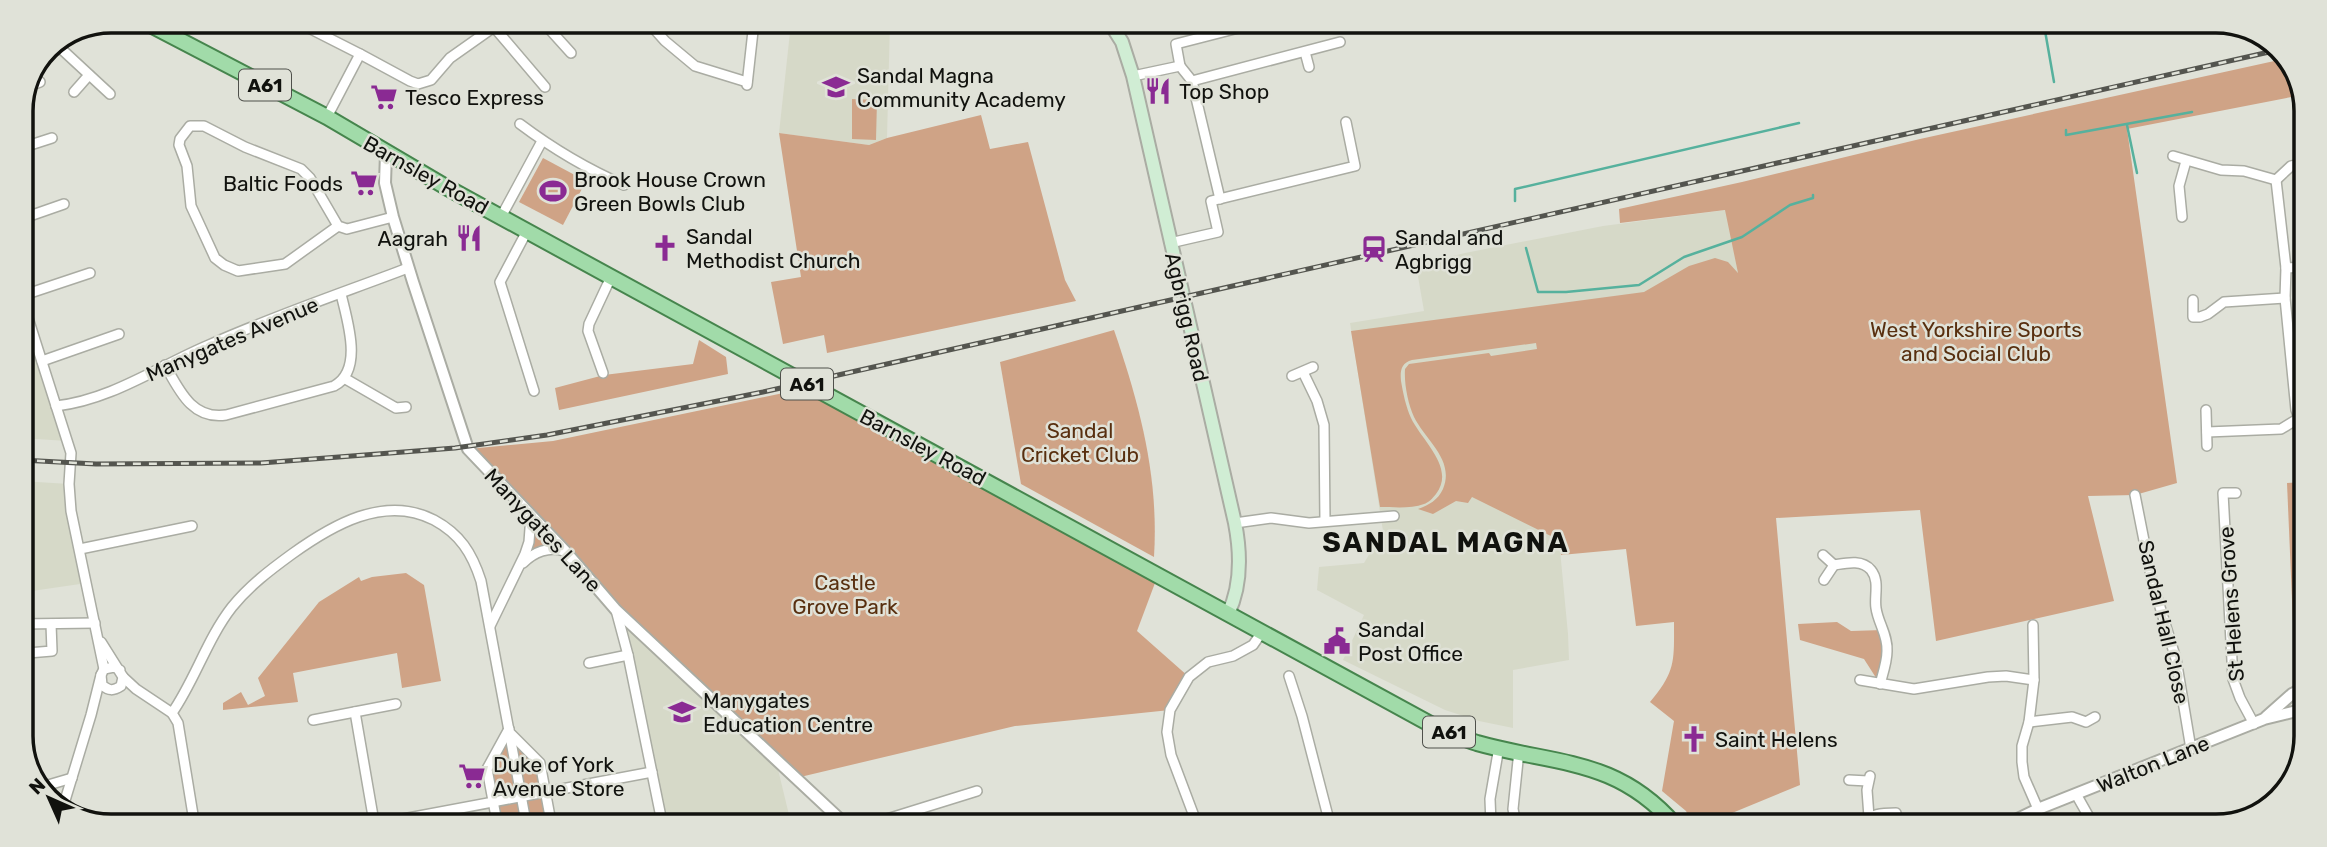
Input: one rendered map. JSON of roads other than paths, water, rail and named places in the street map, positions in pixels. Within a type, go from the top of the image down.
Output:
[{"type":"main road","name":"Barnsley Road","points":[[166,33],[327,117],[501,217],[1432,725],[1477,743],[1584,766],[1623,783],[1658,806],[1665,814]]},
{"type":"main road","name":"Agbrigg Road","points":[[1116,33],[1122,42],[1132,76],[1235,523],[1239,548],[1239,577],[1236,598],[1228,614]]},
{"type":"street","points":[[319,33],[418,84],[431,80],[450,58],[485,33]]},
{"type":"street","points":[[505,33],[545,87]]},
{"type":"street","points":[[553,33],[571,53]]},
{"type":"street","points":[[658,33],[695,66],[747,84],[753,33]]},
{"type":"street","points":[[1213,33],[1176,44],[1180,66],[1192,81],[1220,199]]},
{"type":"street","points":[[1192,81],[1340,42]]},
{"type":"street","points":[[62,51],[110,94]]},
{"type":"street","points":[[1305,52],[1309,67]]},
{"type":"street","points":[[327,117],[360,54]]},
{"type":"street","points":[[1132,76],[1180,66]]},
{"type":"street","points":[[74,92],[89,75]]},
{"type":"street","points":[[1170,243],[1218,232],[1211,201],[1355,166],[1346,122]]},
{"type":"street","points":[[520,124],[542,141],[601,176],[624,186]]},
{"type":"street","points":[[338,226],[285,264],[238,271],[224,265],[215,258],[191,206],[187,166],[180,150],[180,139],[190,126],[204,126],[245,147],[301,169],[310,178],[338,226],[347,229],[393,217]]},
{"type":"street","points":[[33,144],[52,138]]},
{"type":"street","points":[[501,217],[542,141]]},
{"type":"street","name":"Manygates Lane","points":[[386,153],[385,183],[393,217],[468,449],[566,552],[616,610],[834,814]]},
{"type":"street","points":[[2173,156],[2221,170],[2244,170],[2276,180]]},
{"type":"street","points":[[2182,217],[2179,186],[2186,161]]},
{"type":"street","points":[[2276,180],[2294,165]]},
{"type":"street","points":[[2276,180],[2286,268],[2284,298],[2294,369]]},
{"type":"street","points":[[33,215],[64,204]]},
{"type":"street","points":[[527,231],[500,282],[534,391]]},
{"type":"street","name":"Manygates Avenue","points":[[56,406],[75,404],[92,398],[231,335],[408,268]]},
{"type":"street","points":[[2286,268],[2294,268]]},
{"type":"street","points":[[33,292],[90,273]]},
{"type":"street","points":[[603,373],[589,324],[611,277]]},
{"type":"street","points":[[165,365],[193,407],[218,416],[334,386],[344,378],[349,369],[347,319],[341,294]]},
{"type":"street","points":[[2193,300],[2193,317],[2208,314],[2224,302],[2284,298]]},
{"type":"street","points":[[41,361],[119,334]]},
{"type":"street","points":[[33,335],[71,453],[70,498],[99,638],[102,685],[111,690],[136,690]]},
{"type":"street","points":[[1292,376],[1313,367]]},
{"type":"street","points":[[1303,372],[1317,401],[1324,425],[1325,521]]},
{"type":"street","points":[[344,378],[396,408],[406,407]]},
{"type":"street","points":[[2206,410],[2207,446]]},
{"type":"street","points":[[2207,432],[2281,429],[2294,422]]},
{"type":"street","name":"St Helens Grove","points":[[2236,494],[2223,493],[2234,679],[2240,698],[2259,722]]},
{"type":"street","name":"Sandal Hall Close","points":[[2135,495],[2152,581],[2176,659],[2191,749]]},
{"type":"street","points":[[172,713],[184,697],[222,621],[244,593],[276,566],[318,536],[360,516],[377,512],[408,512],[427,516],[463,541],[477,567],[524,814]]},
{"type":"street","points":[[490,626],[529,542],[531,515]]},
{"type":"street","points":[[1235,523],[1270,518],[1298,523],[1394,516]]},
{"type":"street","points":[[80,549],[192,526]]},
{"type":"street","points":[[519,566],[539,552],[556,549],[566,552]]},
{"type":"street","points":[[1823,555],[1834,565]]},
{"type":"street","points":[[1824,580],[1834,565],[1852,562],[1871,570],[1876,580],[1875,605],[1887,641],[1880,684]]},
{"type":"street","points":[[616,610],[628,655],[660,814]]},
{"type":"street","points":[[33,624],[96,623]]},
{"type":"street","points":[[33,649],[52,651],[51,624]]},
{"type":"street","points":[[2034,625],[2034,680],[2029,722],[2022,746],[2022,762],[2024,777],[2038,809]]},
{"type":"street","points":[[1193,814],[1171,755],[1167,732],[1168,715],[1189,677],[1208,662],[1233,656],[1253,645],[1262,632]]},
{"type":"street","points":[[95,701],[121,686],[122,674],[99,638]]},
{"type":"street","points":[[589,663],[628,655]]},
{"type":"street","points":[[102,672],[114,667],[136,690],[172,713],[178,723],[193,814]]},
{"type":"street","points":[[76,763],[102,672]]},
{"type":"street","points":[[1289,676],[1327,814]]},
{"type":"street","points":[[1860,680],[1914,689],[1988,677],[2006,676],[2034,680]]},
{"type":"street","name":"Walton Lane","points":[[2259,722],[2294,693]]},
{"type":"street","points":[[313,720],[396,704]]},
{"type":"street","points":[[355,712],[373,814]]},
{"type":"street","name":"Walton Lane","points":[[2027,814],[2259,722],[2294,712]]},
{"type":"street","points":[[2029,722],[2072,717],[2085,722],[2095,718]]},
{"type":"street","points":[[509,731],[540,763],[550,814]]},
{"type":"street","points":[[495,814],[487,769],[509,731]]},
{"type":"street","points":[[1491,814],[1490,799],[1499,747]]},
{"type":"street","points":[[1514,814],[1520,751]]},
{"type":"street","points":[[429,814],[652,772]]},
{"type":"street","points":[[1849,780],[1869,779],[1869,814]]},
{"type":"street","points":[[903,814],[977,791]]},
{"type":"street","points":[[2076,794],[2087,814]]},
{"type":"street","points":[[1889,814],[1896,813]]},
{"type":"waterway","points":[[2045,33],[2054,82]]},
{"type":"waterway","points":[[2066,130],[2066,135],[2192,112]]},
{"type":"waterway","points":[[1515,201],[1515,189],[1799,123]]},
{"type":"waterway","points":[[2127,125],[2137,173]]},
{"type":"waterway","points":[[1526,248],[1538,292],[1639,285],[1684,257],[1742,237],[1790,205],[1813,198],[1813,195]]},
{"type":"railway","points":[[33,461],[96,464],[261,463],[455,448],[547,435],[763,392],[2267,53]]},
{"type":"place","name":"Sandal Magna Community Academy","points":[[836,87]]},
{"type":"place","name":"Top Shop","points":[[1158,91]]},
{"type":"place","name":"Tesco Express","points":[[384,97]]},
{"type":"place","name":"Baltic Foods","points":[[364,183]]},
{"type":"place","name":"Brook House Crown Green Bowls Club","points":[[553,191]]},
{"type":"place","name":"Aagrah","points":[[469,238]]},
{"type":"place","name":"Sandal Methodist Church","points":[[665,248]]},
{"type":"place","name":"Sandal and Agbrigg","points":[[1374,249]]},
{"type":"place","name":"Sandal Post Office","points":[[1337,641]]},
{"type":"place","name":"Manygates Education Centre","points":[[682,712]]},
{"type":"place","name":"Saint Helens","points":[[1694,739]]},
{"type":"place","name":"Duke of York Avenue Store","points":[[472,776]]},
{"type":"district","name":"SANDAL MAGNA","points":[[1446,542]]},
{"type":"park label","name":"West Yorkshire Sports and Social Club","points":[[1976,341]]},
{"type":"park label","name":"Sandal Cricket Club","points":[[1080,442]]},
{"type":"park label","name":"Castle Grove Park","points":[[845,594]]}]
